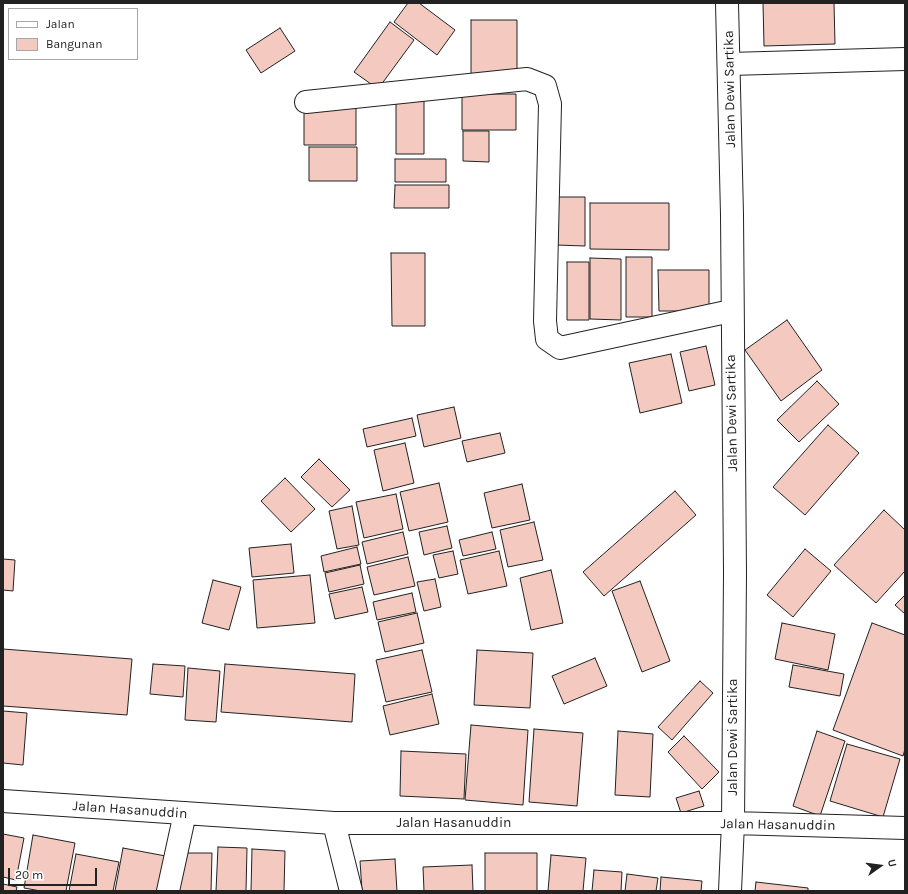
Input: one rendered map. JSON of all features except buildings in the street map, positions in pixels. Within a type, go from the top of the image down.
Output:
[{"type":"street","name":"Jalan Dewi Sartika","points":[[727,3],[730,64],[734,573],[733,823],[730,891]]},
{"type":"street","points":[[730,64],[905,59]]},
{"type":"street","points":[[306,102],[527,79],[545,86],[550,104],[545,322],[547,339],[560,348],[731,310]]},
{"type":"street","name":"Jalan Hasanuddin","points":[[3,801],[334,823],[733,823],[905,828]]},
{"type":"street","points":[[168,891],[185,813]]},
{"type":"street","points":[[334,823],[351,891]]}]
